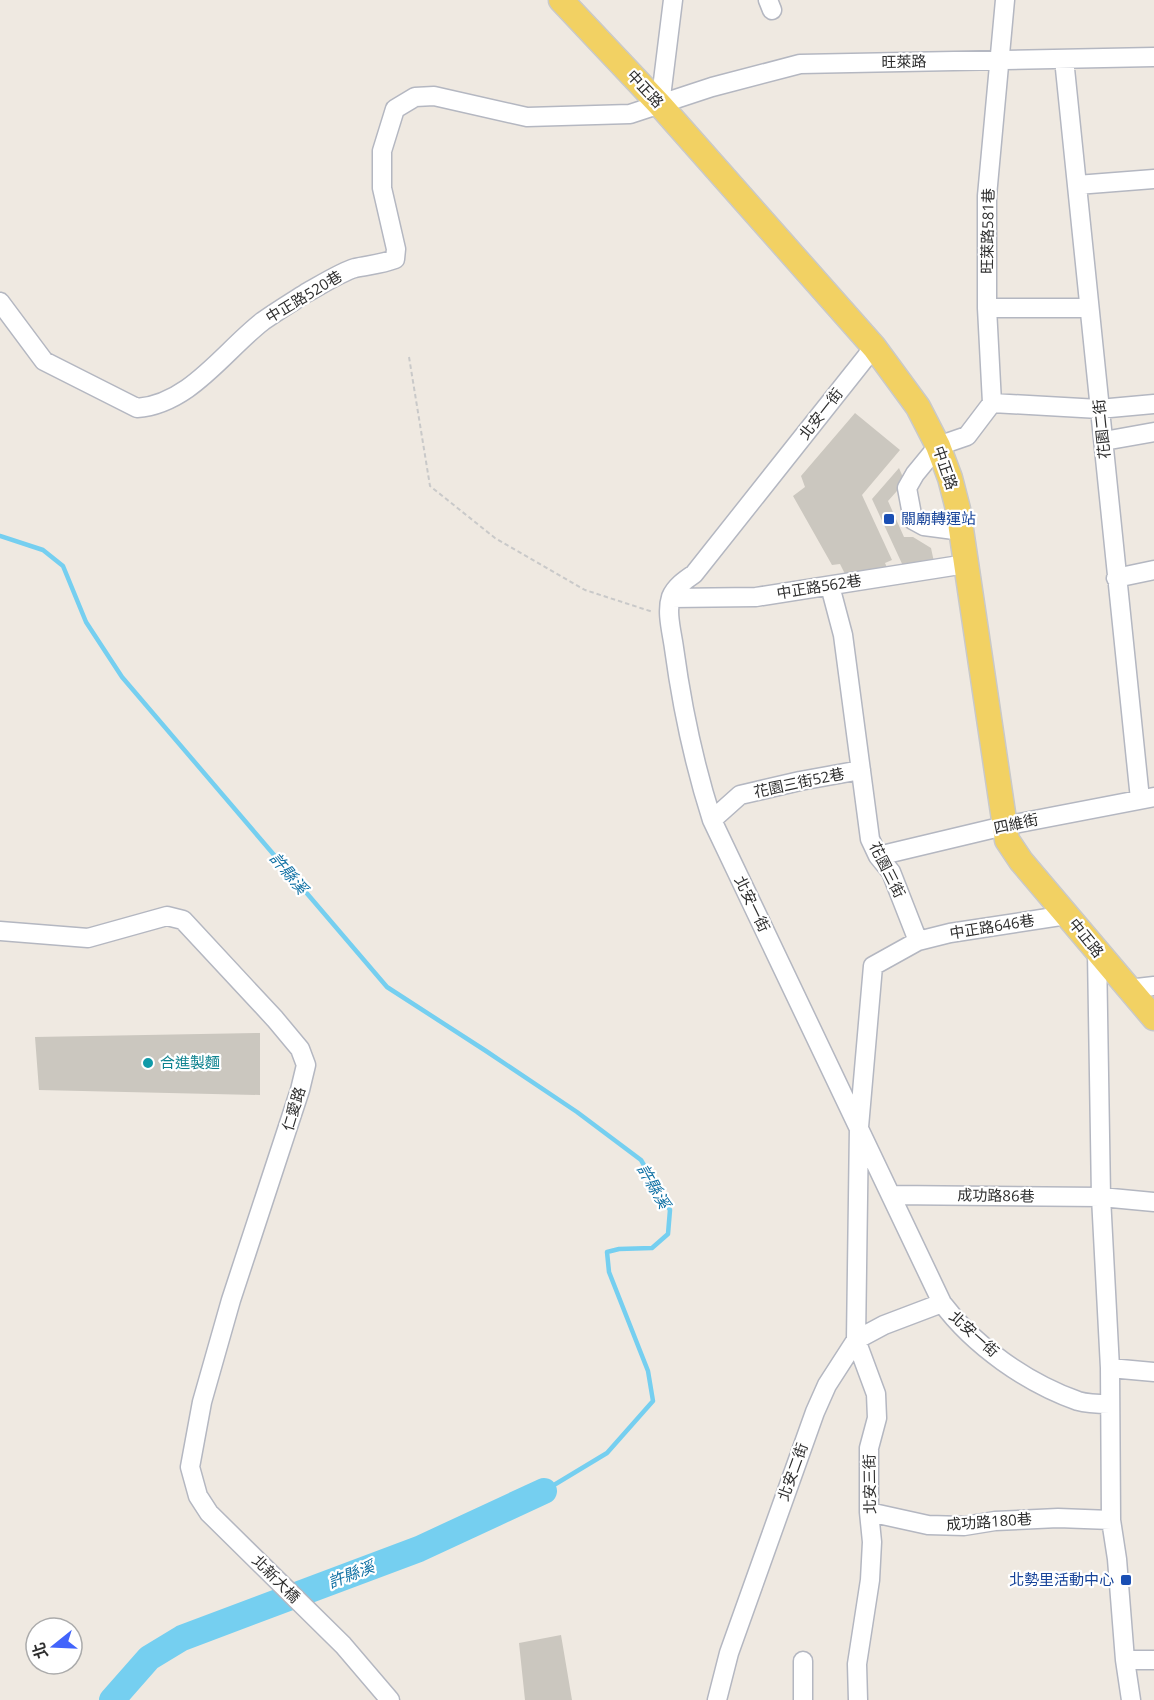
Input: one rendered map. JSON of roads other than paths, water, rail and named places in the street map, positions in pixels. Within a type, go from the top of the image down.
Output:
[{"type":"main road","name":"中正路","points":[[561,0],[660,105],[874,347],[918,407],[938,446],[950,478],[962,531],[1004,826],[1013,851],[1154,1018]]},
{"type":"street","points":[[660,105],[673,0]]},
{"type":"street","name":"旺萊路581巷","points":[[992,403],[987,308],[987,196],[1005,0]]},
{"type":"street","name":"旺萊路","points":[[660,105],[712,87],[800,64],[1154,57]]},
{"type":"street","name":"花園二街","points":[[1065,59],[1116,578],[1147,798]]},
{"type":"street","name":"中正路520巷","points":[[0,302],[44,361],[136,408],[149,407],[170,400],[227,355],[262,322],[307,292],[353,268],[383,264],[395,259],[396,249],[382,188],[382,151],[395,109],[415,97],[434,96],[527,117],[630,114],[660,105]]},
{"type":"street","points":[[1077,185],[1154,179]]},
{"type":"street","points":[[987,308],[1089,308]]},
{"type":"street","name":"北安一街","points":[[874,347],[694,574],[682,582],[671,598],[670,617],[689,735],[712,820],[942,1303],[968,1331],[1020,1372],[1077,1401],[1090,1404],[1110,1404]]},
{"type":"street","points":[[962,531],[924,526],[913,520],[907,488],[915,474],[938,446],[967,436],[992,403],[1099,410],[1154,404]]},
{"type":"street","points":[[1104,441],[1154,432]]},
{"type":"street","name":"中正路562巷","points":[[671,598],[756,597],[966,564]]},
{"type":"street","points":[[1116,578],[1154,570]]},
{"type":"street","name":"花園三街","points":[[830,586],[843,635],[870,838],[878,856],[891,872],[918,941]]},
{"type":"street","name":"花園三街52巷","points":[[712,820],[740,795],[861,770]]},
{"type":"street","name":"四維街","points":[[878,856],[1004,826],[1147,798]]},
{"type":"street","name":"仁愛路","points":[[0,931],[88,938],[167,915],[183,920],[275,1019],[300,1049],[306,1065],[300,1090],[231,1300],[202,1402],[190,1467],[198,1496],[209,1513]]},
{"type":"street","name":"中正路646巷","points":[[918,941],[950,933],[1067,915]]},
{"type":"street","points":[[859,1127],[873,966],[918,941]]},
{"type":"street","points":[[1098,952],[1101,1197],[1110,1368],[1111,1520],[1131,1700]]},
{"type":"street","points":[[1128,989],[1154,986]]},
{"type":"street","name":"北安三街","points":[[858,1700],[857,1664],[870,1580],[872,1542],[869,1512],[869,1448],[877,1418],[876,1394],[856,1340],[859,1127]]},
{"type":"street","name":"成功路86巷","points":[[892,1195],[1101,1197],[1154,1203]]},
{"type":"street","name":"北安二街","points":[[717,1700],[729,1653],[814,1412],[832,1377],[856,1340],[884,1325],[942,1303]]},
{"type":"street","points":[[1110,1368],[1154,1372]]},
{"type":"street","name":"成功路180巷","points":[[869,1512],[928,1525],[964,1526],[995,1521],[1058,1518],[1111,1520]]},
{"type":"street","name":"北新大橋","points":[[209,1513],[343,1645],[390,1700]]},
{"type":"street","points":[[1125,1660],[1154,1660]]},
{"type":"street","points":[[803,1661],[803,1700]]},
{"type":"waterway","name":"許縣溪","points":[[0,536],[43,550],[63,566],[86,622],[122,677],[387,987],[577,1112],[641,1160],[670,1210],[668,1234],[652,1248],[619,1249],[607,1252],[609,1272],[648,1371],[653,1401],[607,1453],[544,1491]]},
{"type":"waterway","name":"許縣溪","points":[[112,1700],[149,1658],[182,1638],[419,1549],[544,1491]]},
{"type":"place","name":"關廟轉運站","points":[[889,519]]},
{"type":"place","name":"合進製麵","points":[[148,1063]]},
{"type":"place","name":"北勢里活動中心","points":[[1126,1580]]}]
